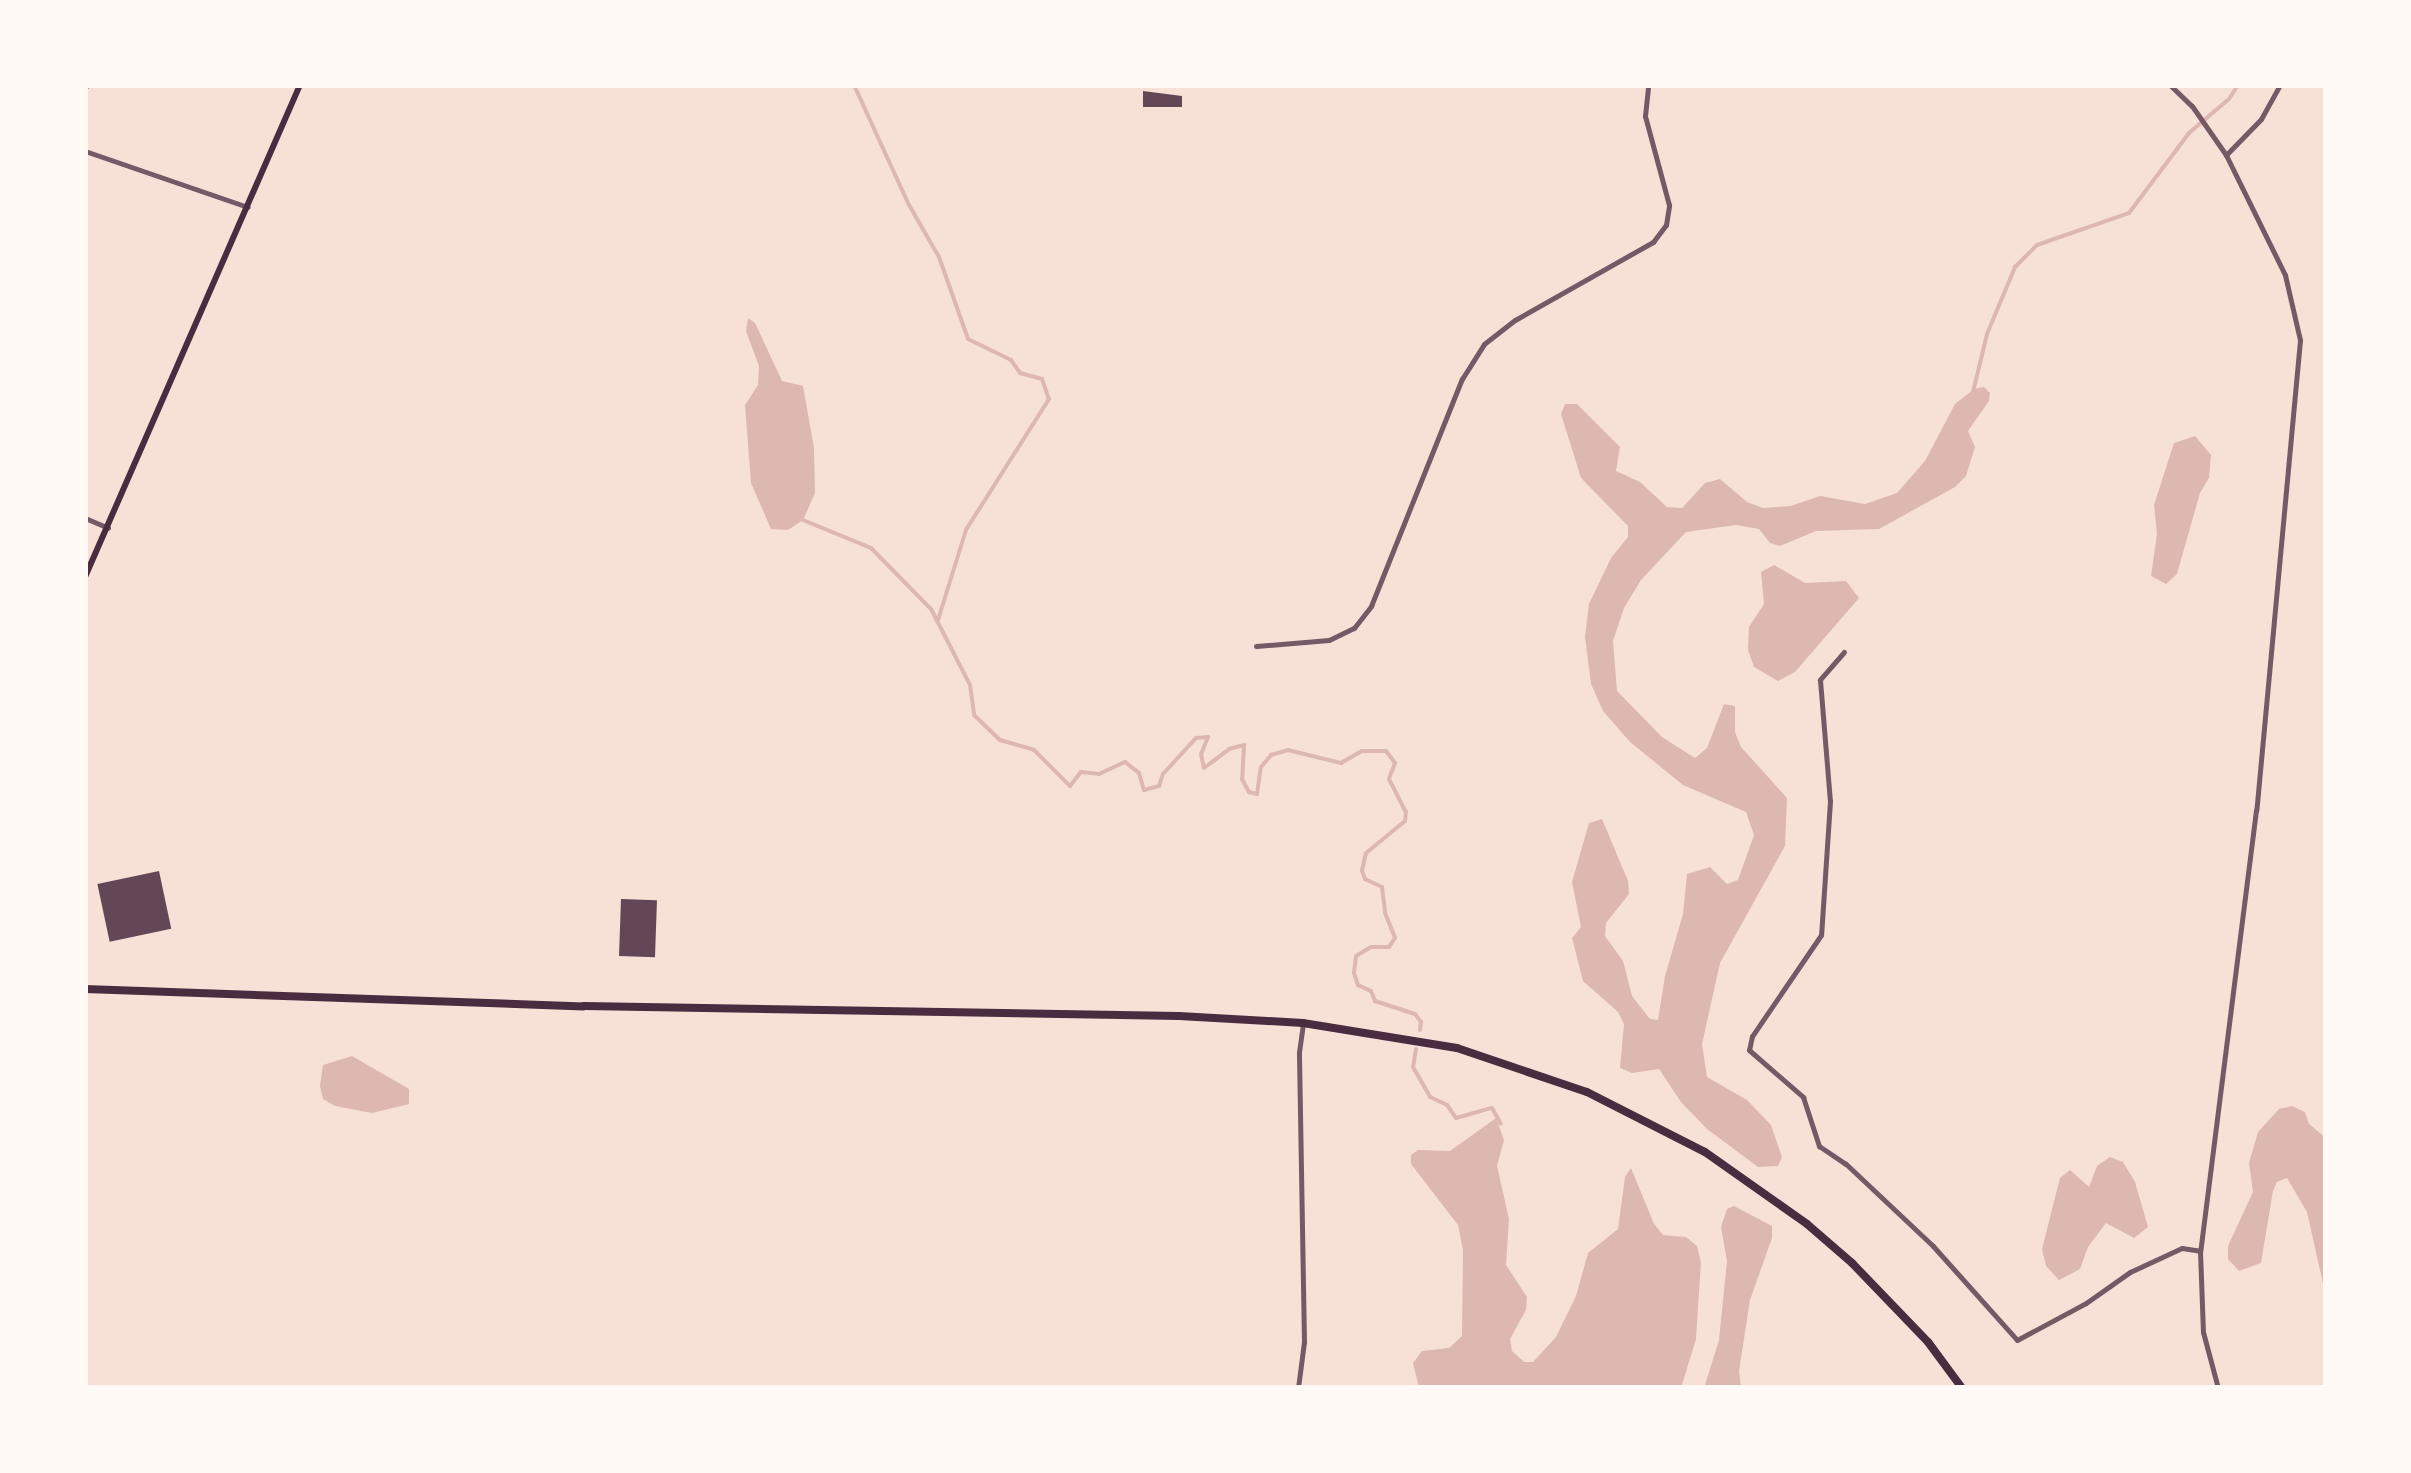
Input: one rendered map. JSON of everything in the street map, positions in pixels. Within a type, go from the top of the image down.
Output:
[{"type":"main road","points":[[85,577],[300,85]]},
{"type":"main road","points":[[85,988],[584,1006],[1179,1016],[1303,1023],[1390,1034],[1524,1068],[1588,1092],[1704,1152],[1807,1224],[1852,1263],[1928,1342],[1962,1388]]},
{"type":"street","points":[[1256,646],[1329,640],[1354,628],[1371,606],[1462,379],[1484,344],[1515,320],[1653,242],[1666,225],[1670,204],[1644,116],[1648,85]]},
{"type":"street","points":[[1722,85],[1787,85]]},
{"type":"street","points":[[2170,85],[2192,106],[2226,155],[2285,275],[2300,340],[2256,810],[2200,1251],[2203,1332],[2218,1388]]},
{"type":"street","points":[[2226,155],[2261,120],[2280,85]]},
{"type":"street","points":[[85,150],[248,208]]},
{"type":"street","points":[[85,518],[108,528]]},
{"type":"street","points":[[1844,652],[1820,680],[1830,800],[1821,935],[1752,1036],[1749,1050],[1803,1097],[1819,1146],[1846,1164],[1933,1246],[2017,1340],[2086,1303],[2130,1272],[2182,1248],[2200,1251]]},
{"type":"street","points":[[1298,1388],[1304,1342],[1299,1052],[1303,1023]]},
{"type":"shaded area","points":[[748,318],[755,323],[782,381],[803,386],[814,448],[815,493],[803,520],[788,530],[771,529],[751,483],[745,405],[758,385],[759,366],[746,331]]},
{"type":"shaded area","points":[[1984,387],[1990,393],[1989,401],[1968,431],[1975,447],[1966,476],[1955,487],[1879,529],[1816,531],[1780,546],[1770,543],[1759,529],[1736,525],[1686,532],[1641,580],[1624,608],[1613,641],[1617,691],[1662,737],[1695,758],[1707,748],[1724,704],[1735,706],[1735,732],[1741,747],[1787,798],[1785,846],[1720,963],[1702,1044],[1707,1077],[1747,1100],[1771,1125],[1782,1157],[1778,1166],[1758,1167],[1707,1129],[1681,1102],[1659,1069],[1632,1073],[1620,1068],[1624,1024],[1618,1012],[1583,981],[1572,938],[1581,927],[1572,882],[1589,823],[1602,819],[1628,881],[1629,894],[1606,923],[1605,936],[1623,961],[1632,996],[1650,1019],[1658,1020],[1665,976],[1683,914],[1687,874],[1710,867],[1727,884],[1738,880],[1754,835],[1746,812],[1683,785],[1630,742],[1603,711],[1591,684],[1585,637],[1589,604],[1611,558],[1628,537],[1628,526],[1581,478],[1561,414],[1565,404],[1577,404],[1620,447],[1616,471],[1640,482],[1667,507],[1682,508],[1705,483],[1720,479],[1747,502],[1763,508],[1791,506],[1820,496],[1865,504],[1897,493],[1925,461],[1955,404],[1974,389]]},
{"type":"shaded area","points":[[2195,436],[2211,455],[2209,478],[2200,493],[2177,574],[2166,584],[2151,576],[2157,534],[2154,505],[2174,443]]},
{"type":"shaded area","points":[[1774,565],[1805,583],[1846,581],[1859,598],[1795,672],[1778,681],[1754,667],[1748,650],[1749,627],[1764,604],[1761,572]]},
{"type":"shaded area","points":[[352,1056],[409,1089],[409,1104],[372,1113],[335,1106],[323,1099],[323,1065]]},
{"type":"shaded area","points":[[2292,1106],[2305,1112],[2309,1124],[2326,1138],[2326,1297],[2307,1212],[2287,1178],[2277,1182],[2273,1191],[2261,1263],[2239,1271],[2228,1259],[2228,1246],[2253,1192],[2249,1163],[2258,1132],[2279,1109]]},
{"type":"shaded area","points":[[1496,1118],[1504,1140],[1497,1166],[1509,1219],[1506,1265],[1527,1297],[1526,1310],[1510,1339],[1512,1351],[1524,1362],[1533,1362],[1556,1337],[1576,1296],[1588,1253],[1618,1229],[1625,1177],[1631,1168],[1654,1224],[1663,1235],[1686,1237],[1697,1246],[1701,1263],[1696,1339],[1681,1388],[1419,1388],[1413,1363],[1422,1351],[1449,1348],[1462,1336],[1463,1250],[1458,1225],[1411,1164],[1411,1155],[1418,1150],[1450,1151]]},
{"type":"shaded area","points":[[2110,1157],[2123,1162],[2135,1182],[2148,1227],[2134,1238],[2106,1223],[2088,1247],[2080,1269],[2059,1280],[2046,1266],[2042,1249],[2060,1178],[2070,1170],[2089,1187],[2097,1166]]},
{"type":"shaded area","points":[[1734,1206],[1772,1226],[1772,1238],[1750,1300],[1739,1371],[1741,1388],[1704,1388],[1719,1340],[1727,1261],[1721,1227],[1727,1209]]},
{"type":"building","points":[[1143,91],[1182,96],[1182,107],[1143,107]]},
{"type":"building","points":[[159,871],[171,929],[110,942],[97,884]]},
{"type":"building","points":[[621,899],[657,900],[655,957],[619,956]]},
{"type":"waterway","points":[[854,85],[909,205],[939,257],[968,339],[1011,360],[1020,373],[1042,379],[1049,399],[966,530],[938,620]]},
{"type":"waterway","points":[[1973,392],[1987,334],[2015,267],[2037,245],[2129,213],[2189,133],[2229,99],[2238,85]]},
{"type":"waterway","points":[[803,520],[871,548],[931,609],[970,685],[974,715],[1000,740],[1034,750],[1070,786],[1081,772],[1099,774],[1125,762],[1139,773],[1144,790],[1159,786],[1163,774],[1196,738],[1208,737],[1201,754],[1204,768],[1229,749],[1244,745],[1242,779],[1249,792],[1257,794],[1261,767],[1271,755],[1288,750],[1341,763],[1362,751],[1386,751],[1395,763],[1389,779],[1406,812],[1405,821],[1366,853],[1362,871],[1365,879],[1382,887],[1385,913],[1395,938],[1389,947],[1371,947],[1356,956],[1354,973],[1358,985],[1371,991],[1375,1001],[1415,1014],[1421,1022],[1420,1030]]},
{"type":"waterway","points":[[1416,1049],[1413,1067],[1430,1097],[1447,1105],[1456,1118],[1492,1108],[1501,1124]]}]
